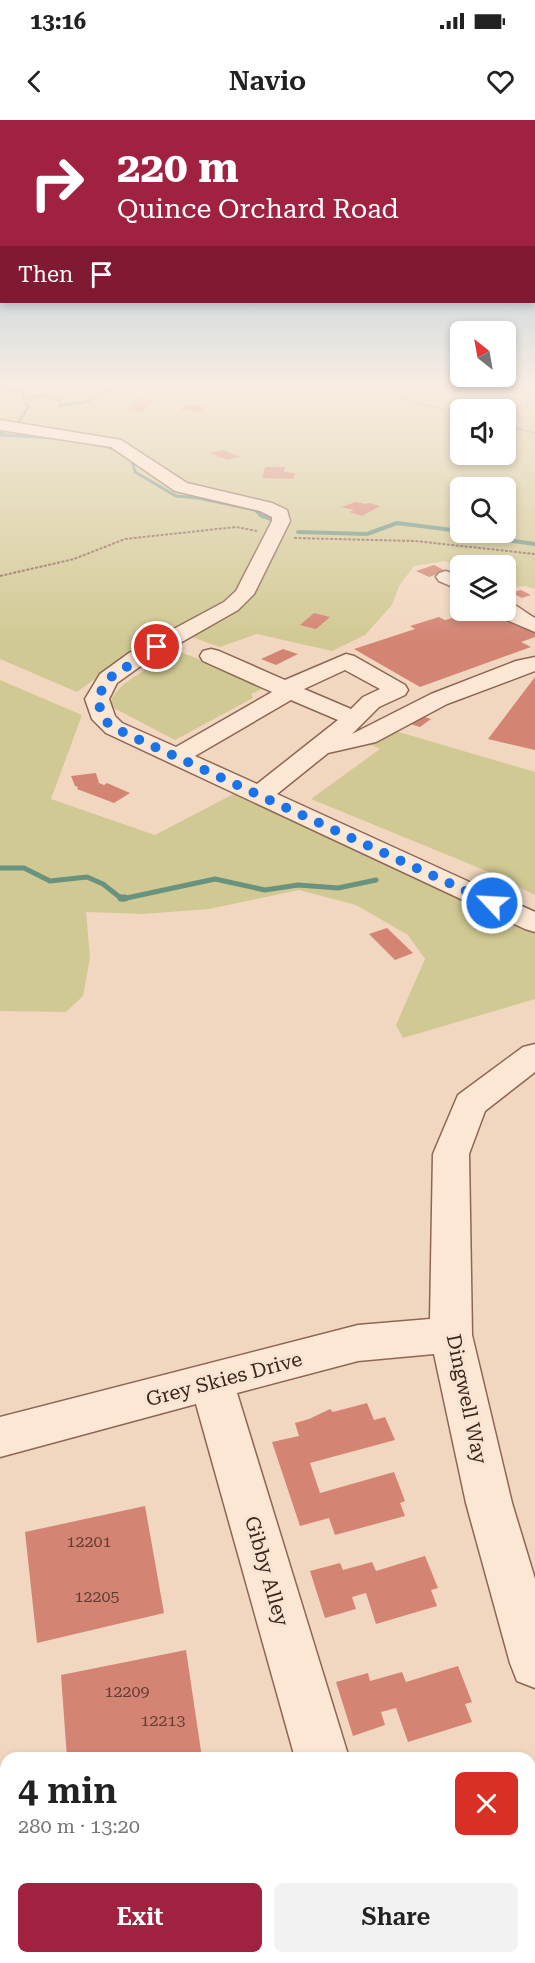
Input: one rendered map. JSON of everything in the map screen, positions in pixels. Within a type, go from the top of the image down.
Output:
[{"type":"street","points":[[154,470],[168,481],[181,487],[275,510],[281,514],[281,521],[244,594],[231,606],[137,658],[108,679],[97,699],[104,720],[114,728],[175,758],[535,923]]},
{"type":"street","points":[[516,617],[535,626]]},
{"type":"street","points":[[211,656],[355,719]]},
{"type":"street","points":[[284,689],[289,667],[309,658]]},
{"type":"street","points":[[175,758],[284,689],[346,661],[397,690],[371,702],[355,719],[258,796]]},
{"type":"street","points":[[315,750],[367,737],[436,701],[524,666],[535,664]]},
{"type":"street","points":[[389,694],[409,700],[436,701]]},
{"type":"street","name":"Dingwell Way","points":[[535,1055],[470,1104],[451,1154],[451,1335],[489,1503],[535,1663]]},
{"type":"street","name":"Grey Skies Drive","points":[[0,1437],[358,1343],[451,1335]]},
{"type":"street","name":"Gibby Alley","points":[[212,1383],[320,1752]]},
{"type":"path","points":[[0,576],[74,559],[125,539],[236,527],[273,535],[323,541],[415,541],[535,554]]},
{"type":"shaded area","points":[[0,470],[535,470],[535,589],[526,586],[516,587],[516,555],[450,555],[450,564],[445,561],[414,566],[399,586],[392,605],[365,635],[332,651],[257,634],[220,647],[166,628],[77,692],[0,659]]},
{"type":"shaded area","points":[[180,652],[258,681],[262,689],[251,694],[253,698],[175,740],[110,706],[113,697],[128,681]]},
{"type":"shaded area","points":[[0,680],[82,715],[51,799],[155,835],[243,789],[535,923],[535,999],[403,1038],[396,1025],[425,959],[408,935],[356,905],[299,890],[209,909],[143,914],[86,912],[90,958],[83,996],[66,1012],[0,1011]]},
{"type":"shaded area","points":[[392,730],[535,772],[535,895],[484,870],[311,799],[380,749],[369,744]]},
{"type":"building","points":[[264,470],[284,470],[284,472],[295,473],[294,479],[262,478]]},
{"type":"building","points":[[356,502],[380,506],[362,516],[349,512],[354,510],[341,507]]},
{"type":"building","points":[[434,565],[446,571],[429,577],[416,571]]},
{"type":"building","points":[[521,590],[531,595],[522,598],[516,595],[516,591]]},
{"type":"building","points":[[314,613],[330,617],[316,629],[300,625]]},
{"type":"building","points":[[439,617],[445,620],[512,621],[535,633],[535,637],[521,642],[531,647],[420,687],[354,649],[415,629],[410,626]]},
{"type":"building","points":[[283,649],[298,654],[276,665],[261,659]]},
{"type":"building","points":[[535,677],[535,750],[488,739]]},
{"type":"building","points":[[418,715],[431,719],[420,727],[407,723]]},
{"type":"building","points":[[96,773],[99,783],[104,785],[107,783],[130,793],[114,803],[77,789],[71,776]]},
{"type":"building","points":[[387,928],[413,953],[395,960],[369,934]]},
{"type":"building","points":[[367,1403],[374,1420],[385,1417],[395,1440],[310,1463],[320,1493],[394,1472],[405,1501],[400,1503],[405,1516],[335,1535],[329,1518],[300,1526],[272,1442],[299,1436],[295,1423],[330,1409],[333,1412]]},
{"type":"building","points":[[145,1506],[164,1613],[37,1643],[25,1532]]},
{"type":"building","points":[[425,1556],[438,1588],[431,1590],[437,1606],[376,1624],[366,1593],[352,1597],[356,1609],[325,1618],[310,1571],[340,1563],[343,1570],[372,1562],[376,1571]]},
{"type":"building","points":[[186,1650],[201,1752],[67,1752],[61,1675]]},
{"type":"building","points":[[458,1666],[472,1702],[465,1704],[472,1722],[408,1742],[396,1708],[381,1712],[385,1725],[353,1736],[336,1682],[368,1673],[370,1681],[402,1672],[406,1682]]},
{"type":"waterway","points":[[135,470],[176,496],[198,498],[255,510],[261,515]]},
{"type":"waterway","points":[[261,515],[273,520]]},
{"type":"waterway","points":[[298,532],[367,534],[397,523],[450,530]]},
{"type":"waterway","points":[[516,541],[535,544]]},
{"type":"waterway","points":[[0,868],[24,868],[50,881],[87,877],[103,884],[122,899],[215,879],[265,890],[298,885],[338,888],[376,880]]},
{"type":"route","points":[[157,647],[108,679],[97,699],[104,720],[114,728],[492,903]]}]
